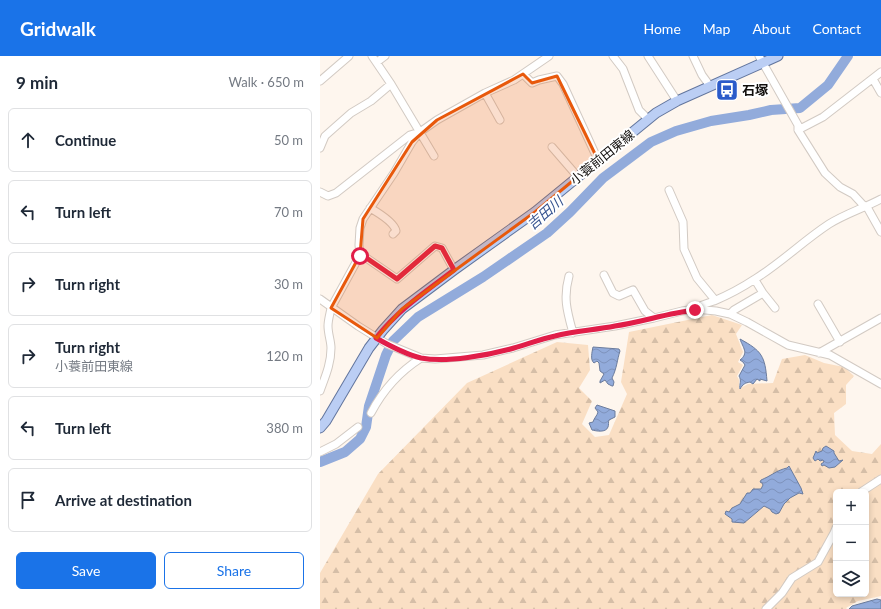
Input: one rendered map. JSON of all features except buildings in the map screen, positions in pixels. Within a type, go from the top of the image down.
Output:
[{"type":"main road","name":"小蓑前田東線","points":[[320,428],[326,421],[376,338],[402,309],[535,212],[656,113],[761,59],[778,56]]},
{"type":"street","points":[[320,81],[349,56]]},
{"type":"street","points":[[385,56],[375,59],[434,156]]},
{"type":"street","points":[[320,391],[328,370],[330,359],[331,348],[328,327],[331,308],[360,256],[358,245],[360,228],[363,219],[394,173],[412,142],[420,132],[437,120],[523,74],[549,56]]},
{"type":"street","points":[[613,56],[623,69],[638,110],[648,119]]},
{"type":"street","points":[[648,56],[677,101]]},
{"type":"street","points":[[693,56],[702,75],[710,86]]},
{"type":"street","points":[[761,59],[794,117],[798,125],[798,130],[825,173],[840,187],[853,194],[866,207],[881,232]]},
{"type":"street","points":[[798,130],[823,117],[881,72]]},
{"type":"street","points":[[523,74],[532,83],[557,76],[563,84],[598,160]]},
{"type":"street","points":[[873,79],[881,93]]},
{"type":"street","points":[[320,148],[325,136],[351,113],[371,101],[391,84]]},
{"type":"street","points":[[485,93],[500,120]]},
{"type":"street","points":[[320,192],[328,196],[336,193],[410,135],[420,132]]},
{"type":"street","points":[[552,147],[578,177]]},
{"type":"street","points":[[669,190],[683,222],[684,249],[697,278],[715,300]]},
{"type":"street","points":[[695,310],[700,306],[754,280],[830,223],[881,199]]},
{"type":"street","points":[[370,208],[381,214],[395,227],[396,231],[393,234]]},
{"type":"street","points":[[360,256],[365,257],[397,279],[435,246],[442,248],[454,270]]},
{"type":"street","points":[[569,276],[566,288],[566,306],[573,333]]},
{"type":"street","points":[[604,276],[613,293],[619,296],[632,290],[645,311],[654,318]]},
{"type":"street","points":[[754,280],[774,308]]},
{"type":"street","points":[[730,314],[762,293]]},
{"type":"street","points":[[320,299],[331,308],[387,344],[421,358],[435,359],[483,355],[513,348],[555,335],[654,318],[682,311],[716,311],[730,314],[747,322],[788,345],[830,355],[881,384]]},
{"type":"street","points":[[818,304],[840,342]]},
{"type":"street","points":[[819,353],[881,318]]},
{"type":"street","points":[[371,413],[386,387],[402,371],[421,358]]},
{"type":"street","points":[[320,452],[336,444],[358,427]]},
{"type":"street","points":[[866,489],[881,479]]},
{"type":"street","points":[[766,609],[782,593],[792,578],[818,562],[833,534]]},
{"type":"highlighted area","points":[[523,74],[532,83],[557,76],[598,160],[535,212],[402,309],[377,338],[331,308],[360,255],[363,219],[412,142],[437,120]]},
{"type":"green space","points":[[712,315],[742,325],[736,334],[743,352],[738,362],[743,365],[737,376],[739,380],[739,389],[748,384],[773,383],[782,359],[805,355],[824,363],[844,367],[854,376],[846,385],[846,404],[834,413],[835,435],[852,451],[872,454],[881,444],[881,596],[858,601],[846,608],[847,609],[320,609],[320,573],[378,474],[467,383],[557,342],[588,345],[590,370],[579,388],[592,401],[582,424],[595,437],[609,435],[627,394],[621,382],[629,332]]},
{"type":"water","points":[[740,339],[753,347],[761,355],[765,366],[767,381],[760,379],[760,381],[757,379],[753,384],[750,382],[747,383],[740,389],[739,376],[745,365],[740,360],[745,353]]},
{"type":"water","points":[[593,347],[619,349],[620,351],[612,378],[614,382],[613,386],[608,384],[605,380],[600,383],[604,374],[600,371],[599,363],[597,361],[594,363],[592,360]]},
{"type":"water","points":[[597,405],[615,411],[615,417],[609,420],[607,429],[603,431],[592,430],[589,423],[593,422],[598,413],[595,408]]},
{"type":"water","points":[[826,446],[834,451],[839,461],[843,460],[835,467],[829,468],[824,465],[822,466],[821,464],[824,462],[823,460],[820,461],[818,459],[815,461],[813,458],[816,451],[817,453],[822,451]]},
{"type":"water","points":[[789,466],[803,494],[799,493],[790,498],[784,504],[779,513],[776,514],[764,506],[744,523],[732,522],[732,519],[725,514],[726,511],[729,512],[732,508],[740,504],[747,493],[750,493],[753,489],[761,489],[763,485],[760,482],[761,480]]},
{"type":"water","points":[[877,599],[881,600],[881,609],[849,609],[852,606]]},
{"type":"waterway","name":"吉田川","points":[[320,462],[345,452],[360,439],[366,427],[369,406],[386,355],[393,341],[418,317],[483,277],[547,233],[603,178],[651,142],[676,131],[711,121],[771,110],[800,108],[828,85],[848,56]]},
{"type":"place","name":"石塚","points":[[727,90]]},
{"type":"route","points":[[360,256],[365,257],[397,279],[435,246],[442,248],[454,270],[402,309],[376,338],[402,351],[421,358],[457,358],[483,355],[513,348],[555,335],[615,326],[682,311],[695,310]]}]
